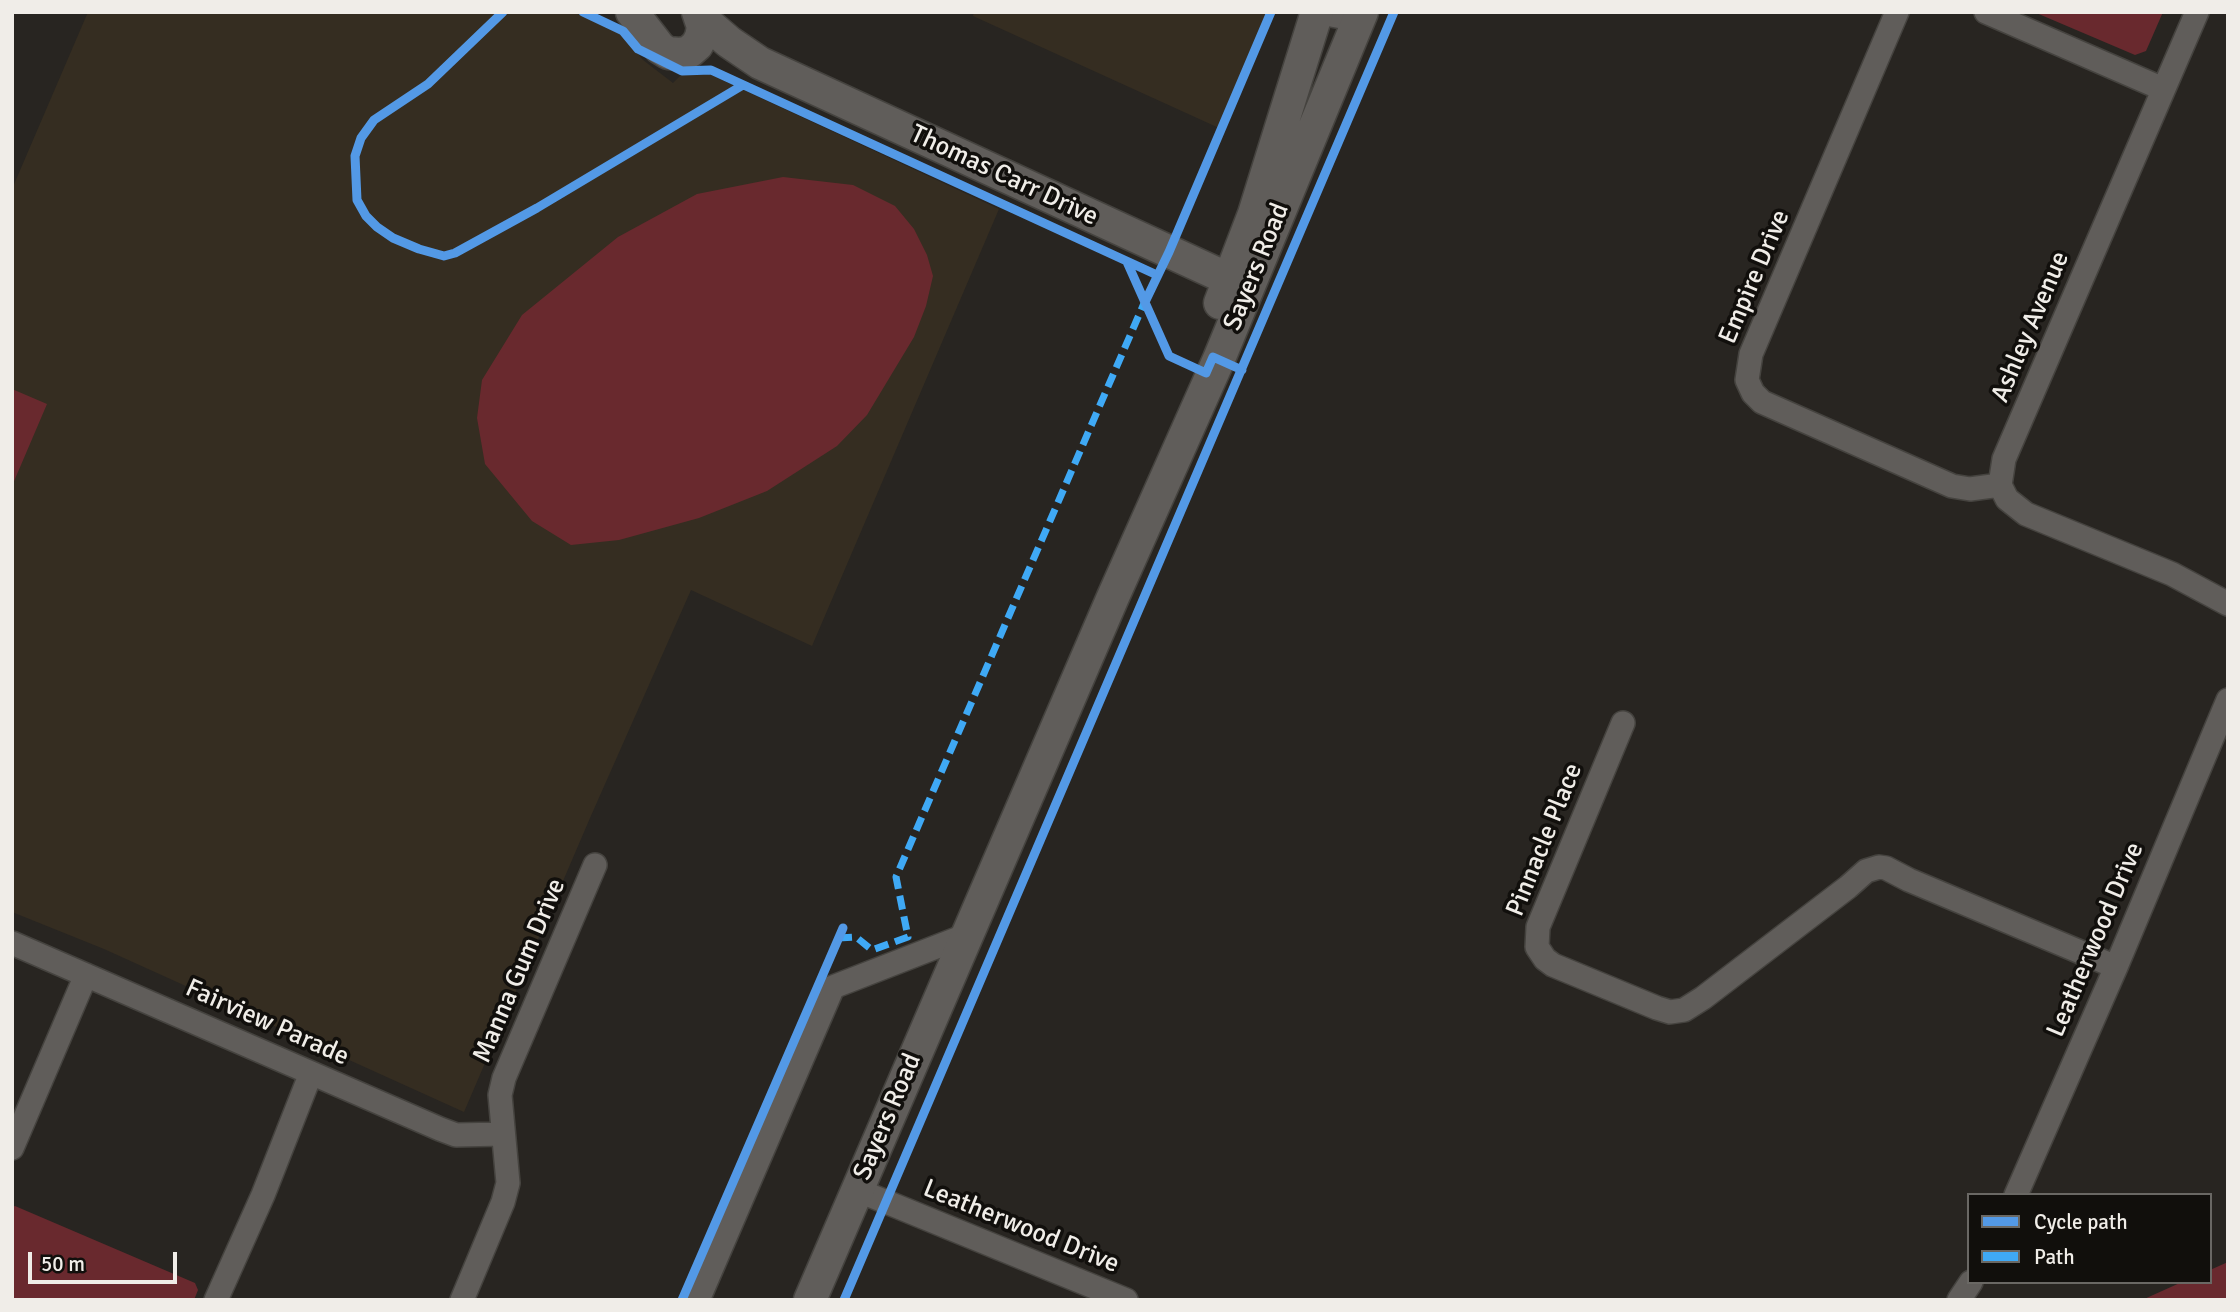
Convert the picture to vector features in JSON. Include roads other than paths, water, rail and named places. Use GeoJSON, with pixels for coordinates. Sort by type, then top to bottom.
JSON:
{"type":"FeatureCollection","features":[{"type":"Feature","properties":{"kind":"main road"},"geometry":{"type":"LineString","coordinates":[[632,12],[655,25]]}},
{"type":"Feature","properties":{"kind":"main road","name":"Sayers Road"},"geometry":{"type":"LineString","coordinates":[[1239,284],[1254,214],[1316,12]]}},
{"type":"Feature","properties":{"kind":"main road"},"geometry":{"type":"LineString","coordinates":[[689,52],[697,46],[702,37],[700,15]]}},
{"type":"Feature","properties":{"kind":"main road","name":"Thomas Carr Drive"},"geometry":{"type":"LineString","coordinates":[[700,15],[729,42],[760,63],[1239,284]]}},
{"type":"Feature","properties":{"kind":"main road","name":"Sayers Road"},"geometry":{"type":"LineString","coordinates":[[810,1300],[1113,597],[1185,388],[1239,284],[1356,15]]}},
{"type":"Feature","properties":{"kind":"main road","name":"Thomas Carr Drive"},"geometry":{"type":"LineString","coordinates":[[655,25],[660,48],[668,53],[729,56],[760,63]]}},
{"type":"Feature","properties":{"kind":"street"},"geometry":{"type":"LineString","coordinates":[[1316,12],[1356,15]]}},
{"type":"Feature","properties":{"kind":"street","name":"Empire Drive"},"geometry":{"type":"LineString","coordinates":[[1897,12],[1751,354],[1747,380],[1753,393],[1762,402],[1952,486],[1970,489],[2000,485]]}},
{"type":"Feature","properties":{"kind":"street"},"geometry":{"type":"LineString","coordinates":[[1986,12],[2163,89]]}},
{"type":"Feature","properties":{"kind":"street","name":"Ashley Avenue"},"geometry":{"type":"LineString","coordinates":[[2000,485],[2004,459],[2197,12]]}},
{"type":"Feature","properties":{"kind":"street"},"geometry":{"type":"LineString","coordinates":[[2000,485],[2007,499],[2026,514],[2172,574],[2228,591]]}},
{"type":"Feature","properties":{"kind":"street"},"geometry":{"type":"LineString","coordinates":[[2172,574],[2228,604]]}},
{"type":"Feature","properties":{"kind":"street","name":"Leatherwood Drive"},"geometry":{"type":"LineString","coordinates":[[2017,1193],[2116,967],[2227,700]]}},
{"type":"Feature","properties":{"kind":"street","name":"Pinnacle Place"},"geometry":{"type":"LineString","coordinates":[[1623,723],[1538,927],[1537,947],[1549,962],[1657,1008],[1670,1012],[1684,1010],[1848,887],[1863,879],[1876,877],[1909,880],[2116,967]]}},
{"type":"Feature","properties":{"kind":"street","name":"Manna Gum Drive"},"geometry":{"type":"LineString","coordinates":[[462,1300],[503,1202],[508,1169],[500,1095],[504,1078],[595,865]]}},
{"type":"Feature","properties":{"kind":"street"},"geometry":{"type":"LineString","coordinates":[[698,1300],[833,987],[967,935]]}},
{"type":"Feature","properties":{"kind":"street","name":"Fairview Parade"},"geometry":{"type":"LineString","coordinates":[[12,943],[456,1135],[503,1134]]}},
{"type":"Feature","properties":{"kind":"street"},"geometry":{"type":"LineString","coordinates":[[12,1148],[86,975]]}},
{"type":"Feature","properties":{"kind":"street"},"geometry":{"type":"LineString","coordinates":[[216,1300],[263,1195],[311,1073]]}},
{"type":"Feature","properties":{"kind":"street","name":"Leatherwood Drive"},"geometry":{"type":"LineString","coordinates":[[857,1190],[1126,1300]]}},
{"type":"Feature","properties":{"kind":"street"},"geometry":{"type":"LineString","coordinates":[[1959,1300],[1970,1284]]}}]}
